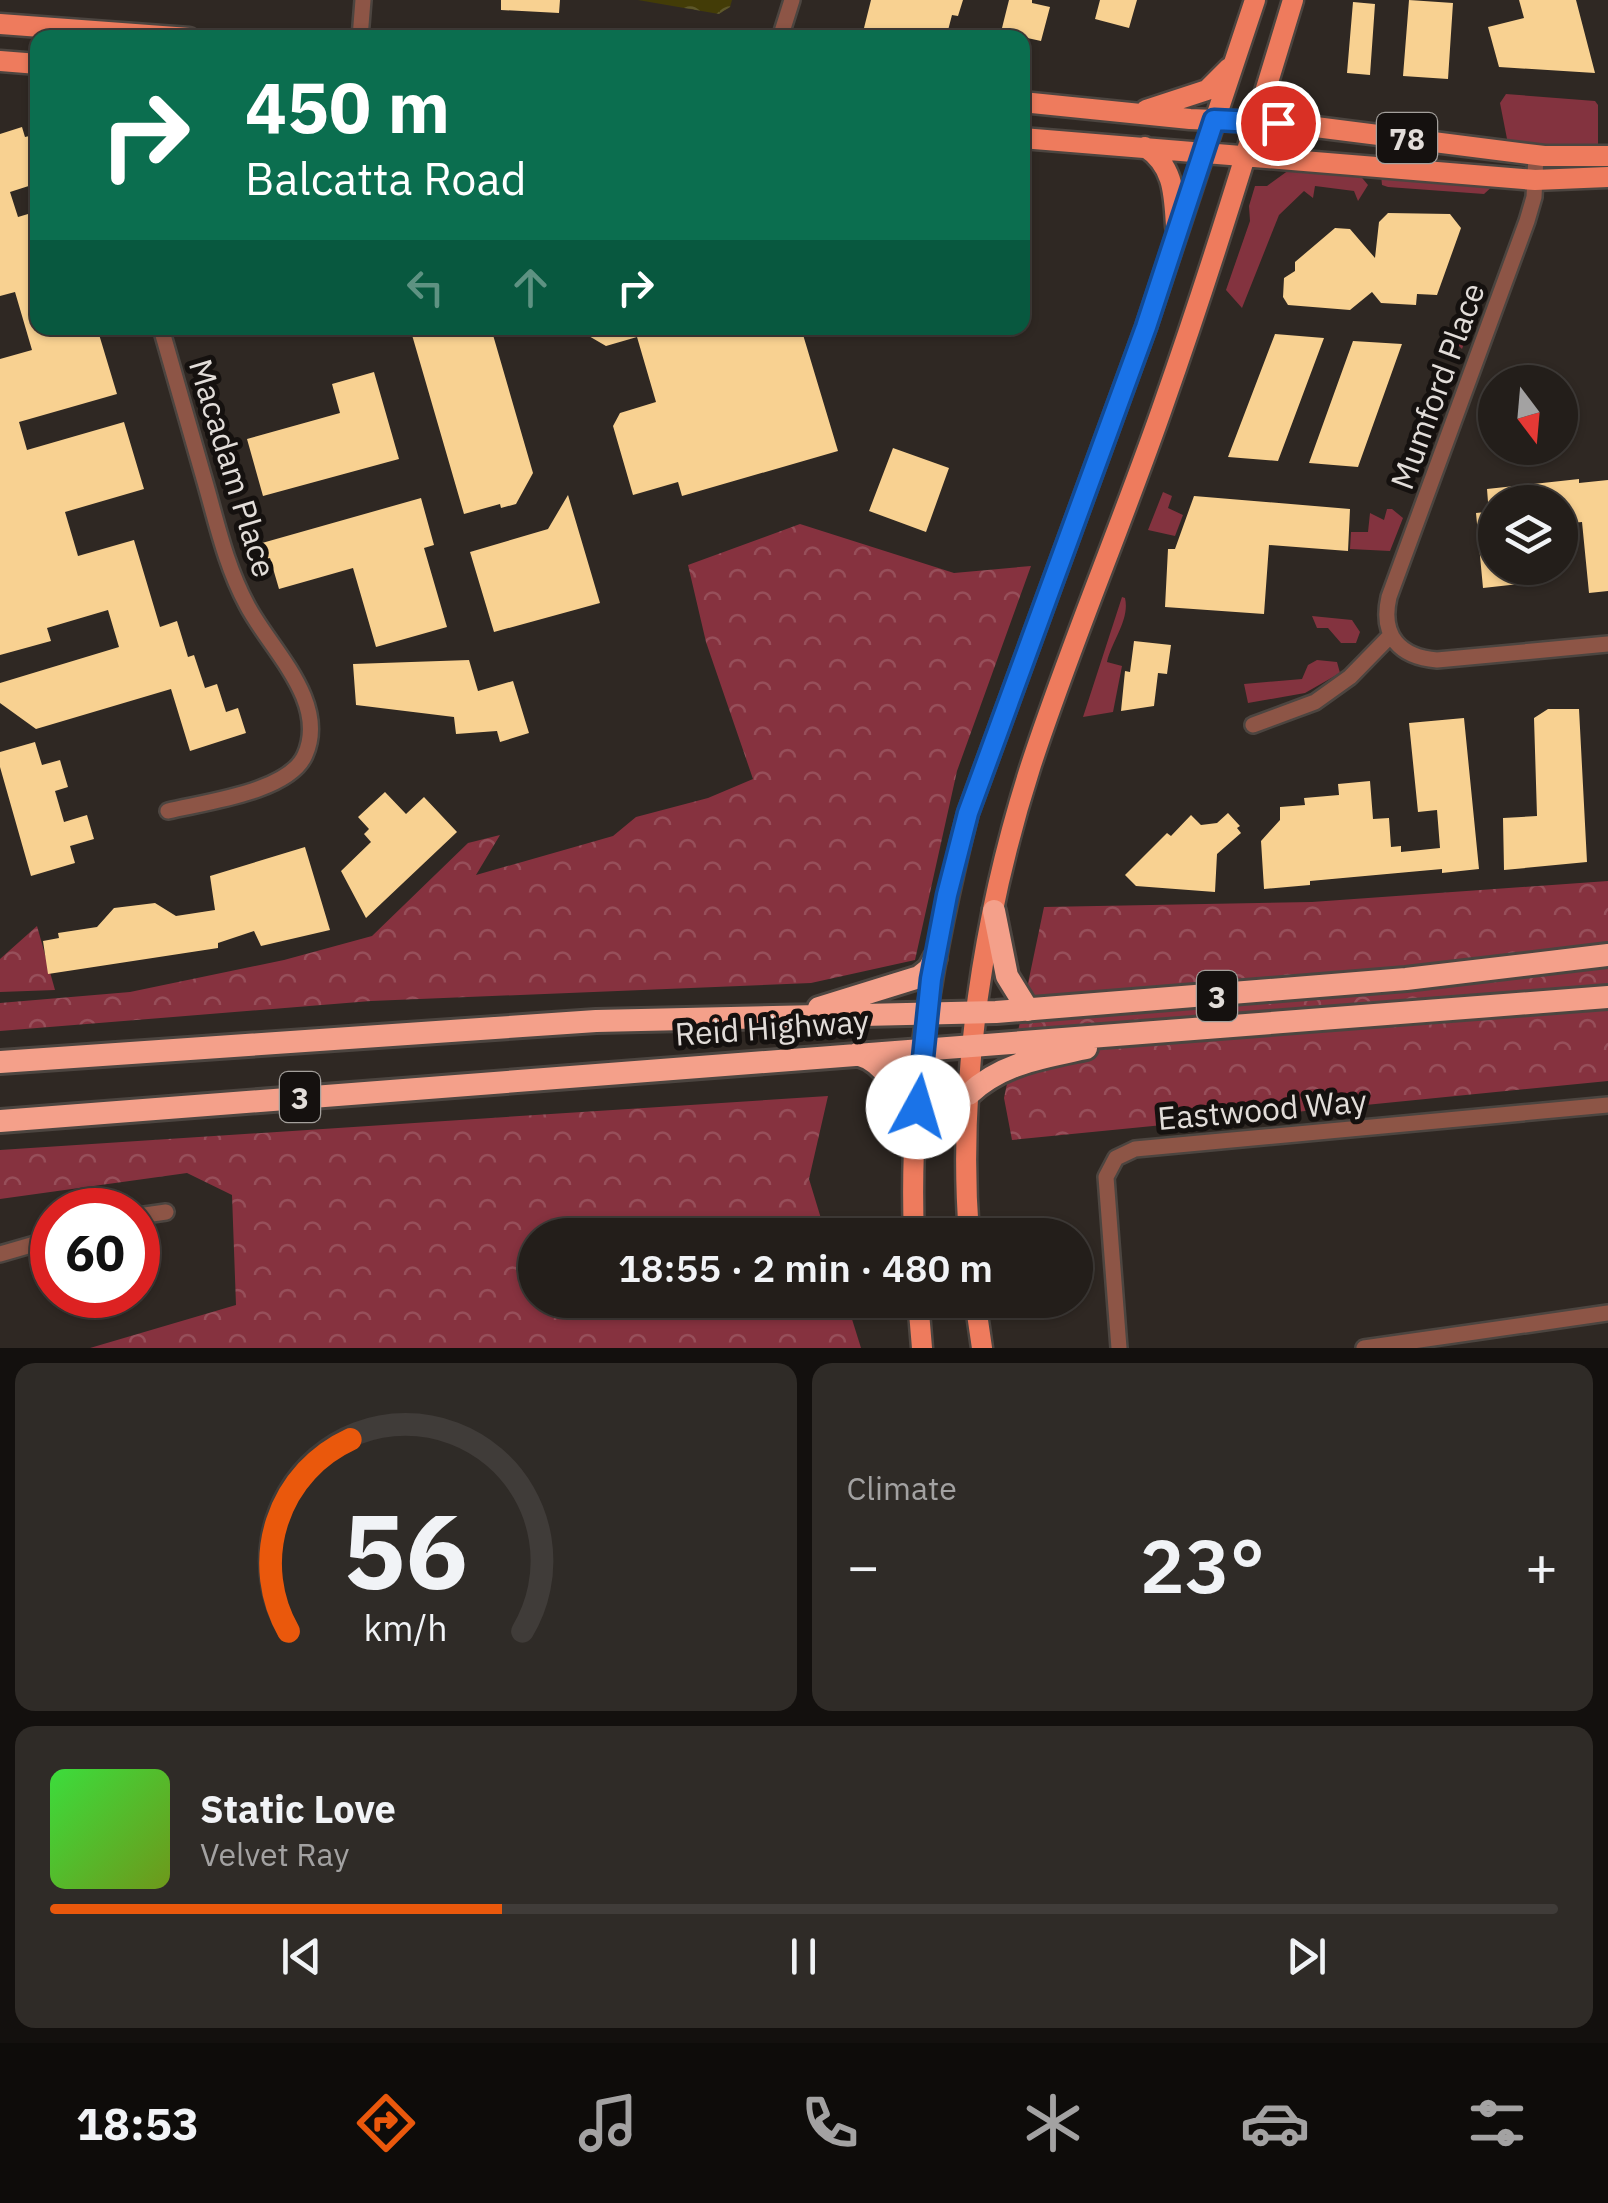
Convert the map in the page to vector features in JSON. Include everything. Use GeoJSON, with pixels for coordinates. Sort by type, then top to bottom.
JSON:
{"type":"FeatureCollection","features":[{"type":"Feature","properties":{"kind":"highway"},"geometry":{"type":"LineString","coordinates":[[994,910],[1007,976],[1028,1010]]}},
{"type":"Feature","properties":{"kind":"highway","name":"Reid Highway"},"geometry":{"type":"LineString","coordinates":[[0,1062],[596,1021],[1028,1010],[1388,981],[1608,955]]}},
{"type":"Feature","properties":{"kind":"highway"},"geometry":{"type":"LineString","coordinates":[[787,1018],[904,982],[929,969],[935,958]]}},
{"type":"Feature","properties":{"kind":"highway","name":"Reid Highway"},"geometry":{"type":"LineString","coordinates":[[0,1120],[1608,996]]}},
{"type":"Feature","properties":{"kind":"highway"},"geometry":{"type":"LineString","coordinates":[[969,1094],[982,1081],[1024,1061],[1168,1031]]}},
{"type":"Feature","properties":{"kind":"highway"},"geometry":{"type":"LineString","coordinates":[[858,1054],[879,1064],[891,1078],[914,1140]]}},
{"type":"Feature","properties":{"kind":"main road"},"geometry":{"type":"LineString","coordinates":[[914,1218],[914,1140],[935,958],[947,895],[974,797],[1177,233],[1255,0]]}},
{"type":"Feature","properties":{"kind":"main road"},"geometry":{"type":"LineString","coordinates":[[968,1218],[969,1094],[978,1012],[994,910],[1031,766],[1165,402],[1293,0]]}},
{"type":"Feature","properties":{"kind":"main road"},"geometry":{"type":"LineString","coordinates":[[0,24],[70,30]]}},
{"type":"Feature","properties":{"kind":"main road"},"geometry":{"type":"LineString","coordinates":[[0,61],[30,63]]}},
{"type":"Feature","properties":{"kind":"main road"},"geometry":{"type":"LineString","coordinates":[[1139,112],[1207,90],[1233,63]]}},
{"type":"Feature","properties":{"kind":"main road","name":"78"},"geometry":{"type":"LineString","coordinates":[[1030,103],[1256,121],[1536,155],[1608,156]]}},
{"type":"Feature","properties":{"kind":"main road"},"geometry":{"type":"LineString","coordinates":[[1030,139],[1534,180],[1608,177]]}},
{"type":"Feature","properties":{"kind":"main road"},"geometry":{"type":"LineString","coordinates":[[1145,147],[1160,157],[1170,174],[1177,233]]}},
{"type":"Feature","properties":{"kind":"main road"},"geometry":{"type":"LineString","coordinates":[[920,1318],[922,1348]]}},
{"type":"Feature","properties":{"kind":"main road"},"geometry":{"type":"LineString","coordinates":[[978,1318],[982,1348]]}},
{"type":"Feature","properties":{"kind":"street"},"geometry":{"type":"LineString","coordinates":[[361,30],[363,0]]}},
{"type":"Feature","properties":{"kind":"street"},"geometry":{"type":"LineString","coordinates":[[783,30],[792,0]]}},
{"type":"Feature","properties":{"kind":"street","name":"Mumford Place"},"geometry":{"type":"LineString","coordinates":[[1391,635],[1387,618],[1389,597],[1528,220],[1536,155]]}},
{"type":"Feature","properties":{"kind":"street","name":"Macadam Place"},"geometry":{"type":"LineString","coordinates":[[163,335],[230,569],[249,609],[297,682],[309,716],[311,737],[305,757],[293,772],[273,784],[168,811]]}},
{"type":"Feature","properties":{"kind":"street"},"geometry":{"type":"LineString","coordinates":[[1253,725],[1316,702],[1350,678],[1391,635],[1403,651],[1437,660],[1608,644]]}},
{"type":"Feature","properties":{"kind":"street","name":"Eastwood Way"},"geometry":{"type":"LineString","coordinates":[[1119,1348],[1106,1177],[1116,1158],[1136,1149],[1608,1104]]}},
{"type":"Feature","properties":{"kind":"street"},"geometry":{"type":"LineString","coordinates":[[160,1213],[166,1212]]}},
{"type":"Feature","properties":{"kind":"street"},"geometry":{"type":"LineString","coordinates":[[0,1254],[30,1245]]}},
{"type":"Feature","properties":{"kind":"street"},"geometry":{"type":"LineString","coordinates":[[1364,1348],[1608,1312]]}},
{"type":"Feature","properties":{"kind":"shaded area"},"geometry":{"type":"Polygon","coordinates":[[[1506,94],[1595,101],[1598,148],[1508,144],[1500,103],[1506,94]]]}},
{"type":"Feature","properties":{"kind":"shaded area"},"geometry":{"type":"Polygon","coordinates":[[[1289,170],[1358,173],[1368,185],[1358,201],[1354,191],[1315,186],[1313,198],[1304,191],[1279,215],[1242,308],[1226,290],[1250,221],[1249,206],[1255,186],[1267,186],[1289,170]]]}},
{"type":"Feature","properties":{"kind":"shaded area"},"geometry":{"type":"Polygon","coordinates":[[[1381,175],[1495,184],[1484,194],[1388,187],[1382,185],[1381,175]]]}},
{"type":"Feature","properties":{"kind":"shaded area"},"geometry":{"type":"Polygon","coordinates":[[[1469,283],[1484,288],[1462,349],[1453,335],[1469,283]]]}},
{"type":"Feature","properties":{"kind":"shaded area"},"geometry":{"type":"Polygon","coordinates":[[[1163,492],[1172,496],[1168,508],[1183,515],[1175,536],[1148,530],[1163,492]]]}},
{"type":"Feature","properties":{"kind":"shaded area"},"geometry":{"type":"Polygon","coordinates":[[[1387,509],[1403,518],[1390,551],[1350,549],[1351,532],[1368,532],[1370,513],[1384,520],[1387,509]]]}},
{"type":"Feature","properties":{"kind":"shaded area"},"geometry":{"type":"Polygon","coordinates":[[[1122,597],[1125,614],[1107,662],[1122,666],[1113,712],[1083,717],[1122,597]]]}},
{"type":"Feature","properties":{"kind":"shaded area"},"geometry":{"type":"Polygon","coordinates":[[[1312,616],[1352,620],[1360,632],[1356,643],[1341,643],[1328,628],[1317,628],[1312,616]]]}},
{"type":"Feature","properties":{"kind":"shaded area"},"geometry":{"type":"Polygon","coordinates":[[[1317,660],[1337,662],[1340,673],[1305,693],[1248,703],[1244,684],[1302,679],[1308,665],[1317,660]]]}},
{"type":"Feature","properties":{"kind":"green space"},"geometry":{"type":"Polygon","coordinates":[[[800,524],[954,573],[1031,566],[957,771],[915,960],[811,983],[371,1001],[0,1031],[0,1003],[130,992],[284,960],[372,936],[468,843],[500,835],[476,875],[613,836],[636,817],[708,798],[753,779],[706,642],[688,565],[800,524]]]}},
{"type":"Feature","properties":{"kind":"green space"},"geometry":{"type":"Polygon","coordinates":[[[1608,881],[1608,1081],[1012,1140],[1004,1098],[1044,907],[1312,902],[1608,881]]]}},
{"type":"Feature","properties":{"kind":"green space"},"geometry":{"type":"Polygon","coordinates":[[[37,926],[55,990],[0,992],[0,959],[37,926]]]}},
{"type":"Feature","properties":{"kind":"green space"},"geometry":{"type":"Polygon","coordinates":[[[828,1096],[809,1179],[821,1218],[518,1218],[518,1318],[852,1318],[861,1348],[90,1348],[236,1305],[232,1195],[187,1173],[79,1188],[30,1188],[30,1195],[0,1199],[0,1150],[828,1096]]]}},
{"type":"Feature","properties":{"kind":"water"},"geometry":{"type":"Polygon","coordinates":[[[638,0],[732,0],[730,7],[719,14],[638,0]]]}},
{"type":"Feature","properties":{"kind":"building"},"geometry":{"type":"Polygon","coordinates":[[[501,0],[560,0],[559,13],[501,10],[501,0]]]}},
{"type":"Feature","properties":{"kind":"building"},"geometry":{"type":"Polygon","coordinates":[[[871,0],[963,0],[958,16],[952,15],[948,30],[864,30],[871,0]]]}},
{"type":"Feature","properties":{"kind":"building"},"geometry":{"type":"Polygon","coordinates":[[[1009,0],[1032,0],[1050,7],[1041,41],[1030,39],[1030,30],[1002,30],[1009,0]]]}},
{"type":"Feature","properties":{"kind":"building"},"geometry":{"type":"Polygon","coordinates":[[[1100,0],[1137,0],[1129,28],[1095,19],[1100,0]]]}},
{"type":"Feature","properties":{"kind":"building"},"geometry":{"type":"Polygon","coordinates":[[[1409,0],[1453,3],[1448,79],[1403,76],[1409,0]]]}},
{"type":"Feature","properties":{"kind":"building"},"geometry":{"type":"Polygon","coordinates":[[[1519,0],[1576,0],[1595,73],[1499,67],[1488,27],[1524,18],[1519,0]]]}},
{"type":"Feature","properties":{"kind":"building"},"geometry":{"type":"Polygon","coordinates":[[[1353,2],[1375,4],[1370,75],[1347,73],[1353,2]]]}},
{"type":"Feature","properties":{"kind":"building"},"geometry":{"type":"Polygon","coordinates":[[[22,127],[25,137],[30,136],[30,186],[10,192],[18,217],[30,213],[30,335],[99,335],[117,394],[19,422],[27,450],[124,422],[144,489],[65,512],[78,556],[134,540],[160,627],[177,621],[188,657],[194,655],[205,688],[217,684],[226,712],[238,708],[246,733],[190,751],[171,689],[36,729],[0,703],[0,683],[119,647],[108,610],[47,628],[51,641],[0,655],[0,359],[32,350],[15,292],[0,296],[0,134],[22,127]]]}},
{"type":"Feature","properties":{"kind":"building"},"geometry":{"type":"Polygon","coordinates":[[[1388,213],[1450,214],[1461,228],[1437,295],[1417,294],[1416,305],[1381,303],[1372,292],[1350,310],[1288,305],[1283,297],[1284,278],[1295,271],[1295,262],[1335,228],[1350,229],[1375,258],[1379,222],[1388,213]]]}},
{"type":"Feature","properties":{"kind":"building"},"geometry":{"type":"Polygon","coordinates":[[[1275,334],[1324,338],[1278,461],[1228,457],[1275,334]]]}},
{"type":"Feature","properties":{"kind":"building"},"geometry":{"type":"Polygon","coordinates":[[[412,335],[493,335],[533,473],[516,504],[501,508],[500,504],[464,514],[412,335]]]}},
{"type":"Feature","properties":{"kind":"building"},"geometry":{"type":"Polygon","coordinates":[[[587,335],[803,335],[838,451],[682,496],[678,482],[633,495],[613,426],[620,413],[656,402],[637,337],[606,346],[587,335]]]}},
{"type":"Feature","properties":{"kind":"building"},"geometry":{"type":"Polygon","coordinates":[[[1353,341],[1402,344],[1358,467],[1309,463],[1353,341]]]}},
{"type":"Feature","properties":{"kind":"building"},"geometry":{"type":"Polygon","coordinates":[[[374,372],[399,459],[263,496],[247,439],[340,413],[332,384],[374,372]]]}},
{"type":"Feature","properties":{"kind":"building"},"geometry":{"type":"Polygon","coordinates":[[[893,448],[949,468],[926,532],[869,511],[893,448]]]}},
{"type":"Feature","properties":{"kind":"building"},"geometry":{"type":"Polygon","coordinates":[[[1608,480],[1608,591],[1589,593],[1582,522],[1578,522],[1578,485],[1524,485],[1608,480]]]}},
{"type":"Feature","properties":{"kind":"building"},"geometry":{"type":"Polygon","coordinates":[[[568,495],[600,603],[494,632],[470,552],[548,529],[568,495]]]}},
{"type":"Feature","properties":{"kind":"building"},"geometry":{"type":"Polygon","coordinates":[[[1194,496],[1350,509],[1348,551],[1269,545],[1264,614],[1165,607],[1168,549],[1175,549],[1194,496]]]}},
{"type":"Feature","properties":{"kind":"building"},"geometry":{"type":"Polygon","coordinates":[[[421,498],[434,545],[424,548],[447,627],[376,647],[353,568],[279,589],[270,558],[259,561],[255,545],[421,498]]]}},
{"type":"Feature","properties":{"kind":"building"},"geometry":{"type":"Polygon","coordinates":[[[1134,641],[1171,645],[1167,674],[1158,673],[1154,706],[1121,711],[1125,671],[1130,672],[1134,641]]]}},
{"type":"Feature","properties":{"kind":"building"},"geometry":{"type":"Polygon","coordinates":[[[469,660],[478,691],[513,681],[529,733],[500,742],[497,731],[456,734],[454,717],[356,705],[353,664],[469,660]]]}},
{"type":"Feature","properties":{"kind":"building"},"geometry":{"type":"Polygon","coordinates":[[[1548,709],[1579,709],[1587,862],[1504,870],[1503,818],[1537,816],[1534,718],[1548,709]]]}},
{"type":"Feature","properties":{"kind":"building"},"geometry":{"type":"Polygon","coordinates":[[[1464,718],[1479,869],[1310,881],[1310,885],[1264,889],[1261,841],[1280,820],[1280,807],[1305,805],[1304,798],[1339,795],[1338,784],[1370,781],[1373,819],[1389,818],[1391,847],[1401,846],[1401,852],[1440,848],[1437,810],[1418,812],[1409,723],[1464,718]]]}},
{"type":"Feature","properties":{"kind":"building"},"geometry":{"type":"Polygon","coordinates":[[[35,742],[42,765],[60,760],[68,787],[55,791],[64,822],[87,815],[94,839],[70,846],[75,863],[31,876],[0,767],[0,752],[35,742]]]}},
{"type":"Feature","properties":{"kind":"building"},"geometry":{"type":"Polygon","coordinates":[[[385,792],[406,814],[424,797],[457,832],[366,918],[341,871],[371,842],[364,834],[369,829],[358,817],[385,792]]]}},
{"type":"Feature","properties":{"kind":"building"},"geometry":{"type":"Polygon","coordinates":[[[1228,813],[1241,833],[1217,854],[1215,892],[1136,886],[1125,875],[1191,815],[1201,825],[1217,823],[1228,813]]]}},
{"type":"Feature","properties":{"kind":"building"},"geometry":{"type":"Polygon","coordinates":[[[305,847],[330,930],[261,946],[254,931],[218,943],[218,948],[48,974],[43,941],[59,938],[58,933],[97,927],[114,908],[155,903],[176,916],[215,910],[210,876],[305,847]]]}},
{"type":"Feature","properties":{"kind":"route"},"geometry":{"type":"LineString","coordinates":[[918,1107],[931,979],[968,813],[1146,327],[1214,120],[1278,123]]}}]}
